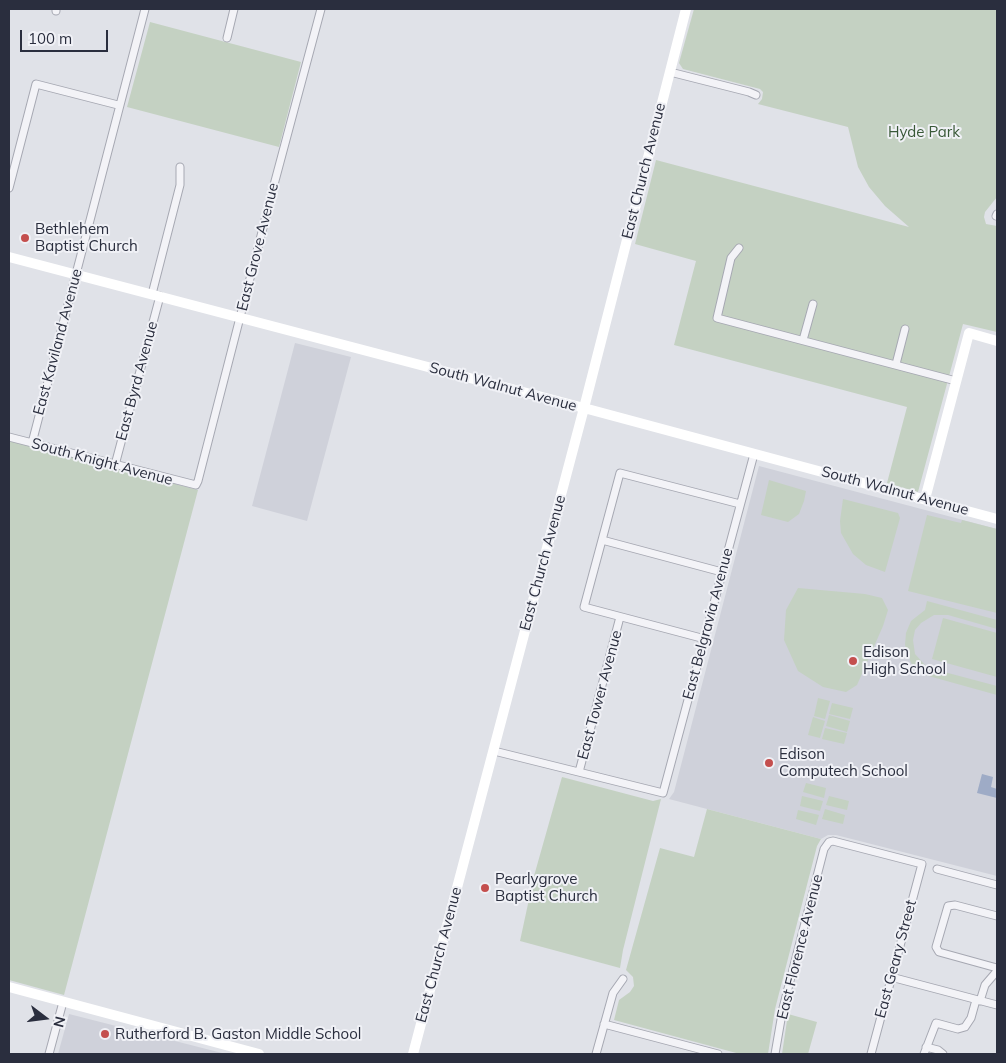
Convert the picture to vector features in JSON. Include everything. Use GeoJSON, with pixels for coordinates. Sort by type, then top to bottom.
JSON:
{"type":"FeatureCollection","features":[{"type":"Feature","properties":{"kind":"street","name":"East Kaviland Avenue"},"geometry":{"type":"LineString","coordinates":[[32,443],[144,9]]}},
{"type":"Feature","properties":{"kind":"street"},"geometry":{"type":"LineString","coordinates":[[227,38],[234,9]]}},
{"type":"Feature","properties":{"kind":"street","name":"East Grove Avenue"},"geometry":{"type":"LineString","coordinates":[[196,485],[321,9]]}},
{"type":"Feature","properties":{"kind":"street","name":"East Church Avenue"},"geometry":{"type":"LineString","coordinates":[[412,1054],[584,408],[686,9]]}},
{"type":"Feature","properties":{"kind":"street"},"geometry":{"type":"LineString","coordinates":[[670,72],[749,92],[756,96]]}},
{"type":"Feature","properties":{"kind":"street"},"geometry":{"type":"LineString","coordinates":[[9,188],[36,84],[118,105]]}},
{"type":"Feature","properties":{"kind":"street","name":"East Byrd Avenue"},"geometry":{"type":"LineString","coordinates":[[115,465],[180,185],[180,167]]}},
{"type":"Feature","properties":{"kind":"street"},"geometry":{"type":"LineString","coordinates":[[739,248],[731,258],[717,318],[956,381]]}},
{"type":"Feature","properties":{"kind":"street","name":"South Walnut Avenue"},"geometry":{"type":"LineString","coordinates":[[9,257],[997,519]]}},
{"type":"Feature","properties":{"kind":"street"},"geometry":{"type":"LineString","coordinates":[[803,340],[813,304]]}},
{"type":"Feature","properties":{"kind":"street"},"geometry":{"type":"LineString","coordinates":[[896,364],[905,329]]}},
{"type":"Feature","properties":{"kind":"street"},"geometry":{"type":"LineString","coordinates":[[925,499],[969,333],[997,341]]}},
{"type":"Feature","properties":{"kind":"street","name":"South Knight Avenue"},"geometry":{"type":"LineString","coordinates":[[9,437],[196,485]]}},
{"type":"Feature","properties":{"kind":"street","name":"East Belgravia Avenue"},"geometry":{"type":"LineString","coordinates":[[579,772],[663,794],[754,454]]}},
{"type":"Feature","properties":{"kind":"street"},"geometry":{"type":"LineString","coordinates":[[704,639],[584,608],[602,540],[620,473],[740,504]]}},
{"type":"Feature","properties":{"kind":"street"},"geometry":{"type":"LineString","coordinates":[[602,540],[722,572]]}},
{"type":"Feature","properties":{"kind":"street","name":"East Tower Avenue"},"geometry":{"type":"LineString","coordinates":[[579,772],[620,617]]}},
{"type":"Feature","properties":{"kind":"street"},"geometry":{"type":"LineString","coordinates":[[494,751],[579,772]]}},
{"type":"Feature","properties":{"kind":"street","name":"East Geary Street"},"geometry":{"type":"LineString","coordinates":[[829,842],[838,841],[922,864],[871,1054]]}},
{"type":"Feature","properties":{"kind":"street","name":"East Florence Avenue"},"geometry":{"type":"LineString","coordinates":[[775,1054],[783,1008],[824,849],[829,842]]}},
{"type":"Feature","properties":{"kind":"street"},"geometry":{"type":"LineString","coordinates":[[937,870],[997,885]]}},
{"type":"Feature","properties":{"kind":"street"},"geometry":{"type":"LineString","coordinates":[[943,1054],[938,1050],[925,1050],[936,1023],[958,1029],[965,1026],[971,1018],[985,985],[997,970],[939,952],[936,947],[948,906],[955,904],[997,916]]}},
{"type":"Feature","properties":{"kind":"street"},"geometry":{"type":"LineString","coordinates":[[892,977],[997,1005]]}},
{"type":"Feature","properties":{"kind":"street"},"geometry":{"type":"LineString","coordinates":[[596,1054],[613,993],[623,979]]}},
{"type":"Feature","properties":{"kind":"street"},"geometry":{"type":"LineString","coordinates":[[9,987],[259,1054]]}},
{"type":"Feature","properties":{"kind":"street"},"geometry":{"type":"LineString","coordinates":[[49,1054],[63,1002]]}},
{"type":"Feature","properties":{"kind":"street"},"geometry":{"type":"LineString","coordinates":[[604,1024],[718,1054]]}},
{"type":"Feature","properties":{"kind":"shaded area"},"geometry":{"type":"Polygon","coordinates":[[[295,343],[351,357],[307,521],[252,506],[295,343]]]}},
{"type":"Feature","properties":{"kind":"shaded area","name":"Edison High School"},"geometry":{"type":"Polygon","coordinates":[[[759,466],[997,529],[997,876],[836,835],[828,835],[821,839],[669,799],[674,792],[759,466]]]}},
{"type":"Feature","properties":{"kind":"shaded area","name":"Rutherford B. Gaston Middle School"},"geometry":{"type":"Polygon","coordinates":[[[69,1014],[226,1054],[58,1054],[69,1014]]]}},
{"type":"Feature","properties":{"kind":"green space","name":"Hyde Park"},"geometry":{"type":"Polygon","coordinates":[[[694,9],[997,9],[997,197],[985,212],[984,217],[986,224],[997,226],[997,332],[963,324],[918,492],[887,483],[907,407],[674,345],[696,261],[635,244],[656,160],[909,227],[885,206],[869,187],[858,167],[848,127],[754,103],[758,104],[762,99],[763,92],[760,89],[683,69],[679,63],[694,9]]]}},
{"type":"Feature","properties":{"kind":"green space"},"geometry":{"type":"Polygon","coordinates":[[[150,22],[301,62],[279,147],[127,107],[150,22]]]}},
{"type":"Feature","properties":{"kind":"green space"},"geometry":{"type":"Polygon","coordinates":[[[9,440],[198,490],[64,995],[9,980],[9,440]]]}},
{"type":"Feature","properties":{"kind":"green space"},"geometry":{"type":"Polygon","coordinates":[[[769,480],[806,491],[799,514],[788,522],[761,515],[769,480]]]}},
{"type":"Feature","properties":{"kind":"green space"},"geometry":{"type":"Polygon","coordinates":[[[843,499],[898,513],[900,518],[885,572],[866,565],[853,554],[841,533],[840,521],[843,499]]]}},
{"type":"Feature","properties":{"kind":"green space"},"geometry":{"type":"Polygon","coordinates":[[[927,515],[961,523],[962,520],[997,529],[997,613],[908,591],[927,515]]]}},
{"type":"Feature","properties":{"kind":"green space"},"geometry":{"type":"Polygon","coordinates":[[[798,588],[865,594],[882,598],[888,610],[857,685],[846,692],[823,687],[798,671],[784,640],[786,610],[798,588]]]}},
{"type":"Feature","properties":{"kind":"green space"},"geometry":{"type":"Polygon","coordinates":[[[927,601],[997,620],[997,629],[948,615],[934,615],[921,623],[915,630],[913,640],[915,654],[925,665],[933,669],[997,686],[997,695],[925,675],[911,663],[905,645],[906,633],[911,621],[925,610],[927,601]]]}},
{"type":"Feature","properties":{"kind":"green space"},"geometry":{"type":"Polygon","coordinates":[[[943,618],[997,633],[997,677],[932,659],[943,618]]]}},
{"type":"Feature","properties":{"kind":"green space"},"geometry":{"type":"Polygon","coordinates":[[[818,698],[830,701],[825,719],[814,716],[818,698]]]}},
{"type":"Feature","properties":{"kind":"green space"},"geometry":{"type":"Polygon","coordinates":[[[832,703],[853,708],[850,719],[829,714],[832,703]]]}},
{"type":"Feature","properties":{"kind":"green space"},"geometry":{"type":"Polygon","coordinates":[[[829,715],[850,721],[847,732],[826,726],[829,715]]]}},
{"type":"Feature","properties":{"kind":"green space"},"geometry":{"type":"Polygon","coordinates":[[[813,717],[825,721],[820,738],[808,735],[813,717]]]}},
{"type":"Feature","properties":{"kind":"green space"},"geometry":{"type":"Polygon","coordinates":[[[825,728],[847,733],[844,744],[822,739],[825,728]]]}},
{"type":"Feature","properties":{"kind":"green space"},"geometry":{"type":"Polygon","coordinates":[[[562,777],[653,801],[661,799],[620,968],[520,941],[534,876],[562,777]]]}},
{"type":"Feature","properties":{"kind":"green space"},"geometry":{"type":"Polygon","coordinates":[[[806,783],[826,788],[824,798],[803,792],[806,783]]]}},
{"type":"Feature","properties":{"kind":"green space"},"geometry":{"type":"Polygon","coordinates":[[[802,796],[823,801],[820,811],[800,806],[802,796]]]}},
{"type":"Feature","properties":{"kind":"green space"},"geometry":{"type":"Polygon","coordinates":[[[829,796],[849,801],[847,810],[826,805],[829,796]]]}},
{"type":"Feature","properties":{"kind":"green space"},"geometry":{"type":"Polygon","coordinates":[[[707,809],[821,839],[817,846],[775,1009],[768,1054],[740,1054],[614,1020],[619,1000],[630,992],[634,986],[633,977],[626,970],[660,848],[694,857],[707,809]]]}},
{"type":"Feature","properties":{"kind":"green space"},"geometry":{"type":"Polygon","coordinates":[[[825,809],[845,815],[843,824],[822,819],[825,809]]]}},
{"type":"Feature","properties":{"kind":"green space"},"geometry":{"type":"Polygon","coordinates":[[[798,810],[819,815],[816,825],[796,819],[798,810]]]}},
{"type":"Feature","properties":{"kind":"green space"},"geometry":{"type":"Polygon","coordinates":[[[788,1014],[817,1022],[808,1054],[782,1054],[788,1014]]]}},
{"type":"Feature","properties":{"kind":"water"},"geometry":{"type":"Polygon","coordinates":[[[982,774],[993,777],[991,787],[997,789],[997,798],[977,793],[982,774]]]}},
{"type":"Feature","properties":{"kind":"place","name":"Bethlehem Baptist Church"},"geometry":{"type":"Point","coordinates":[25,238]}},
{"type":"Feature","properties":{"kind":"place","name":"Edison High School"},"geometry":{"type":"Point","coordinates":[853,661]}},
{"type":"Feature","properties":{"kind":"place","name":"Edison Computech School"},"geometry":{"type":"Point","coordinates":[769,763]}},
{"type":"Feature","properties":{"kind":"place","name":"Pearlygrove Baptist Church"},"geometry":{"type":"Point","coordinates":[485,888]}},
{"type":"Feature","properties":{"kind":"place","name":"Rutherford B. Gaston Middle School"},"geometry":{"type":"Point","coordinates":[105,1034]}}]}
